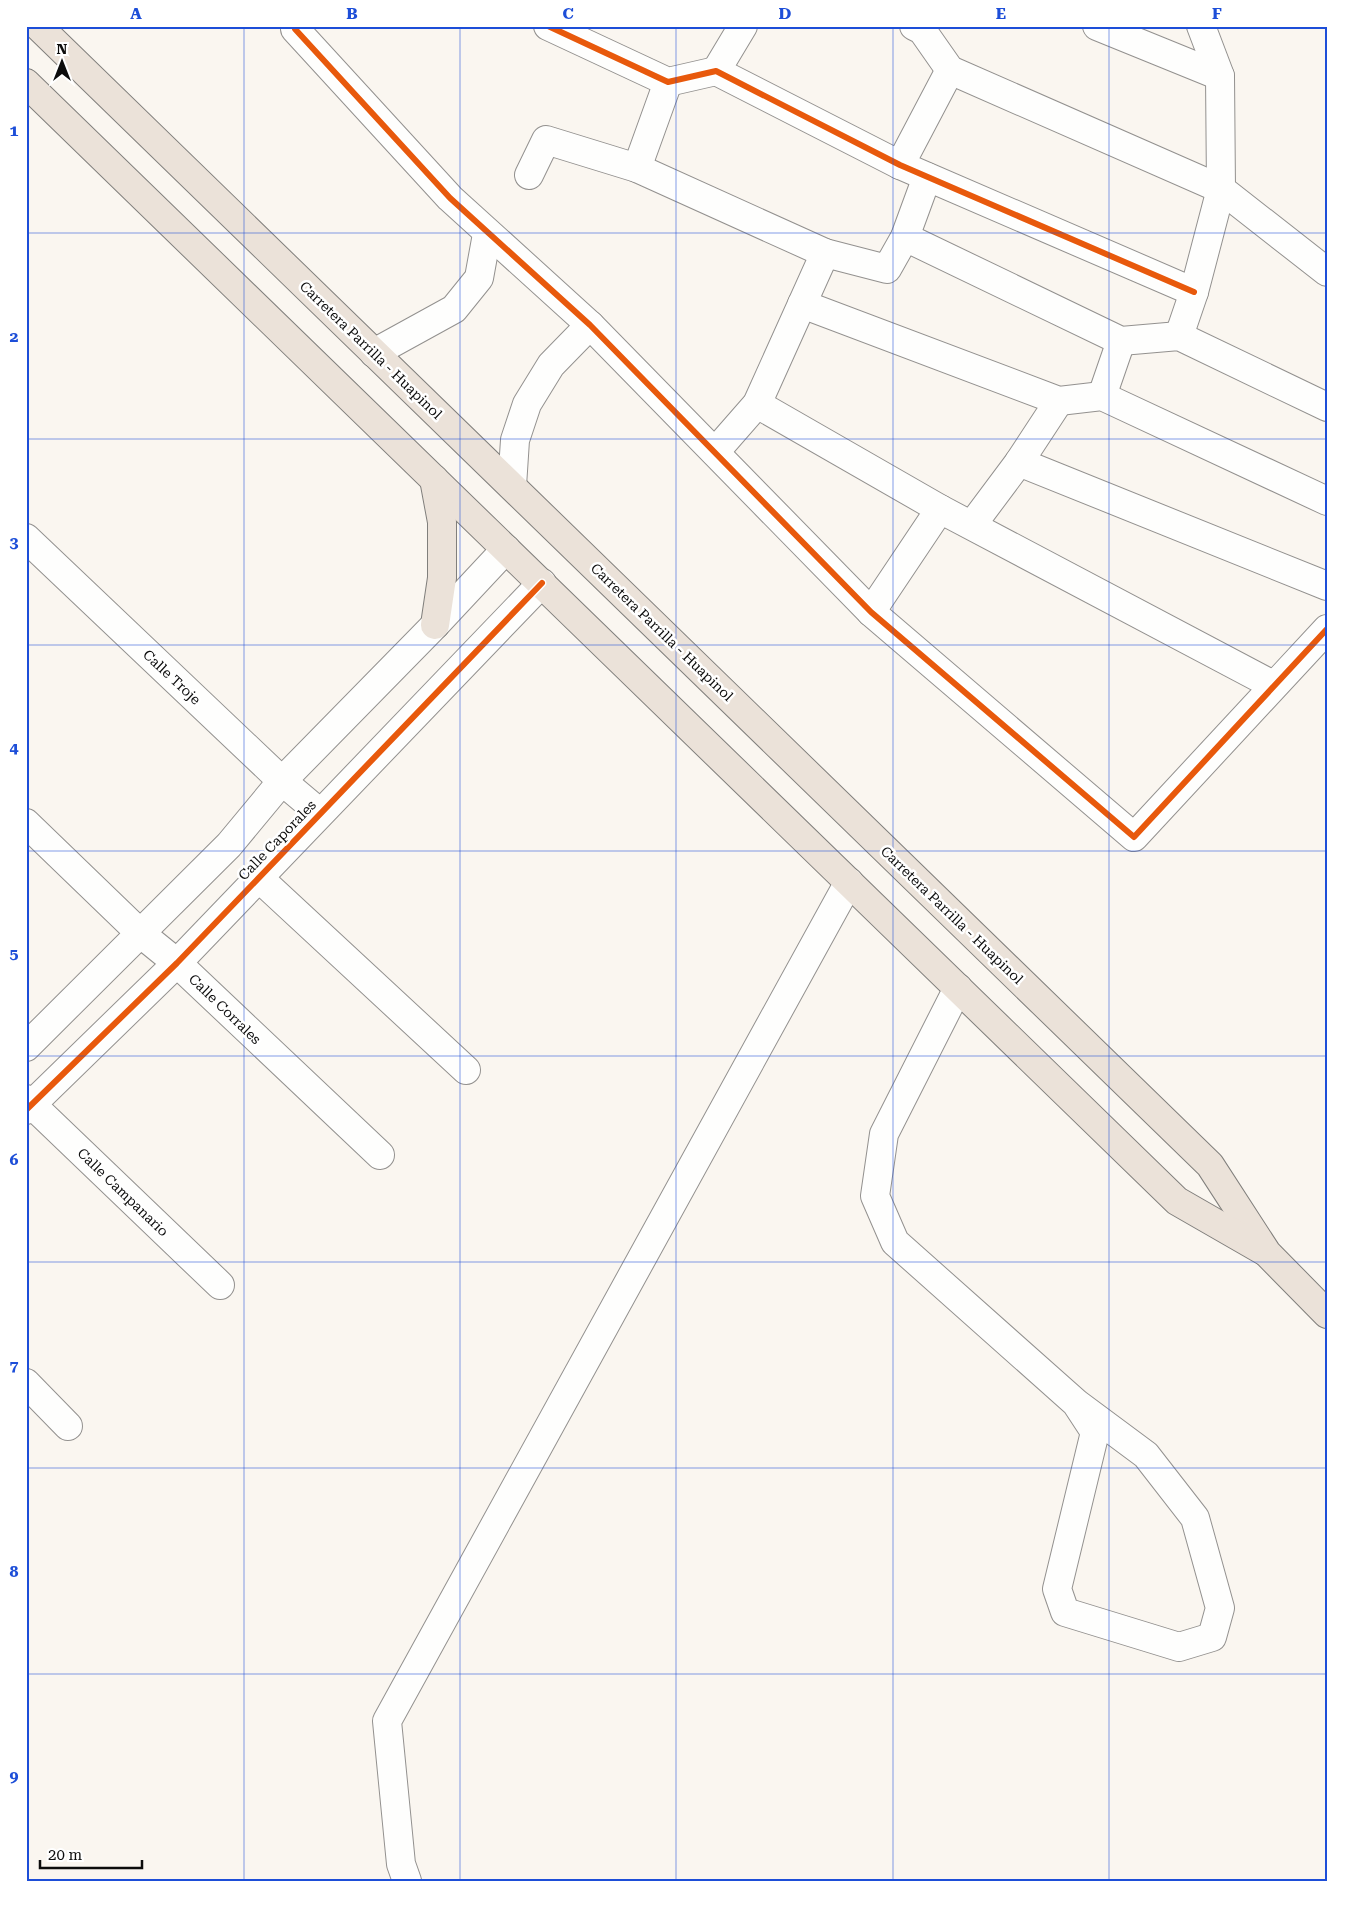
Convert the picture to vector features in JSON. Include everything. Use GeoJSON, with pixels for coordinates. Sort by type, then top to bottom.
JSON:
{"type":"FeatureCollection","features":[{"type":"Feature","properties":{"kind":"main road","name":"Carretera Parrilla - Huapinol"},"geometry":{"type":"LineString","coordinates":[[38,26],[1210,1165],[1267,1254],[1327,1314]]}},
{"type":"Feature","properties":{"kind":"main road","name":"Carretera Parrilla - Huapinol"},"geometry":{"type":"LineString","coordinates":[[26,83],[1177,1201],[1267,1254]]}},
{"type":"Feature","properties":{"kind":"main road"},"geometry":{"type":"LineString","coordinates":[[434,479],[442,522],[442,578],[434,625]]}},
{"type":"Feature","properties":{"kind":"street"},"geometry":{"type":"LineString","coordinates":[[297,26],[296,29],[443,191],[487,234],[590,325],[871,612],[1134,837],[1327,629]]}},
{"type":"Feature","properties":{"kind":"street"},"geometry":{"type":"LineString","coordinates":[[548,26],[668,82],[716,71],[900,165],[1194,292]]}},
{"type":"Feature","properties":{"kind":"street"},"geometry":{"type":"LineString","coordinates":[[1097,26],[1220,76]]}},
{"type":"Feature","properties":{"kind":"street"},"geometry":{"type":"LineString","coordinates":[[1179,336],[1194,292],[1221,189],[1220,76],[1201,26]]}},
{"type":"Feature","properties":{"kind":"street"},"geometry":{"type":"LineString","coordinates":[[716,71],[740,27]]}},
{"type":"Feature","properties":{"kind":"street"},"geometry":{"type":"LineString","coordinates":[[920,28],[950,70],[1221,189],[1327,272]]}},
{"type":"Feature","properties":{"kind":"street"},"geometry":{"type":"LineString","coordinates":[[900,165],[950,70]]}},
{"type":"Feature","properties":{"kind":"street"},"geometry":{"type":"LineString","coordinates":[[637,168],[668,82]]}},
{"type":"Feature","properties":{"kind":"street"},"geometry":{"type":"LineString","coordinates":[[528,175],[546,140],[637,168],[825,253],[887,269],[905,236],[927,177]]}},
{"type":"Feature","properties":{"kind":"street"},"geometry":{"type":"LineString","coordinates":[[374,353],[454,309],[478,278],[487,234]]}},
{"type":"Feature","properties":{"kind":"street"},"geometry":{"type":"LineString","coordinates":[[905,236],[1121,341],[1179,336],[1327,407]]}},
{"type":"Feature","properties":{"kind":"street"},"geometry":{"type":"LineString","coordinates":[[715,452],[757,404],[825,253]]}},
{"type":"Feature","properties":{"kind":"street"},"geometry":{"type":"LineString","coordinates":[[802,304],[1059,401],[1102,396],[1327,501]]}},
{"type":"Feature","properties":{"kind":"street"},"geometry":{"type":"LineString","coordinates":[[512,486],[515,440],[527,404],[551,365],[590,325]]}},
{"type":"Feature","properties":{"kind":"street"},"geometry":{"type":"LineString","coordinates":[[1102,396],[1121,341]]}},
{"type":"Feature","properties":{"kind":"street"},"geometry":{"type":"LineString","coordinates":[[972,525],[1019,462],[1059,401]]}},
{"type":"Feature","properties":{"kind":"street"},"geometry":{"type":"LineString","coordinates":[[757,404],[940,509],[1273,685]]}},
{"type":"Feature","properties":{"kind":"street"},"geometry":{"type":"LineString","coordinates":[[1019,462],[1327,586]]}},
{"type":"Feature","properties":{"kind":"street"},"geometry":{"type":"LineString","coordinates":[[871,612],[940,509]]}},
{"type":"Feature","properties":{"kind":"street","name":"Calle Troje"},"geometry":{"type":"LineString","coordinates":[[26,538],[282,781],[320,813]]}},
{"type":"Feature","properties":{"kind":"street"},"geometry":{"type":"LineString","coordinates":[[26,1047],[229,846],[282,781],[506,549]]}},
{"type":"Feature","properties":{"kind":"street","name":"Calle Caporales"},"geometry":{"type":"LineString","coordinates":[[28,1105],[177,963],[542,583]]}},
{"type":"Feature","properties":{"kind":"street","name":"Calle Corrales"},"geometry":{"type":"LineString","coordinates":[[26,823],[140,933],[177,963],[380,1155]]}},
{"type":"Feature","properties":{"kind":"street"},"geometry":{"type":"LineString","coordinates":[[258,878],[466,1070]]}},
{"type":"Feature","properties":{"kind":"street"},"geometry":{"type":"LineString","coordinates":[[407,1881],[401,1864],[387,1720],[849,882]]}},
{"type":"Feature","properties":{"kind":"street"},"geometry":{"type":"LineString","coordinates":[[958,988],[884,1134],[875,1196],[895,1242],[1076,1403],[1146,1455],[1195,1518],[1220,1608],[1212,1637],[1179,1647],[1065,1612],[1057,1589],[1095,1432],[1076,1403]]}},
{"type":"Feature","properties":{"kind":"street","name":"Calle Campanario"},"geometry":{"type":"LineString","coordinates":[[28,1105],[220,1285]]}},
{"type":"Feature","properties":{"kind":"street"},"geometry":{"type":"LineString","coordinates":[[26,1383],[68,1426]]}},
{"type":"Feature","properties":{"kind":"cycle path"},"geometry":{"type":"LineString","coordinates":[[297,26],[295,29],[450,198],[590,325],[871,612],[1134,837],[1327,629]]}},
{"type":"Feature","properties":{"kind":"cycle path"},"geometry":{"type":"LineString","coordinates":[[548,26],[668,82],[716,71],[900,165],[1194,292]]}},
{"type":"Feature","properties":{"kind":"cycle path"},"geometry":{"type":"LineString","coordinates":[[26,1110],[177,963],[542,583]]}}]}
